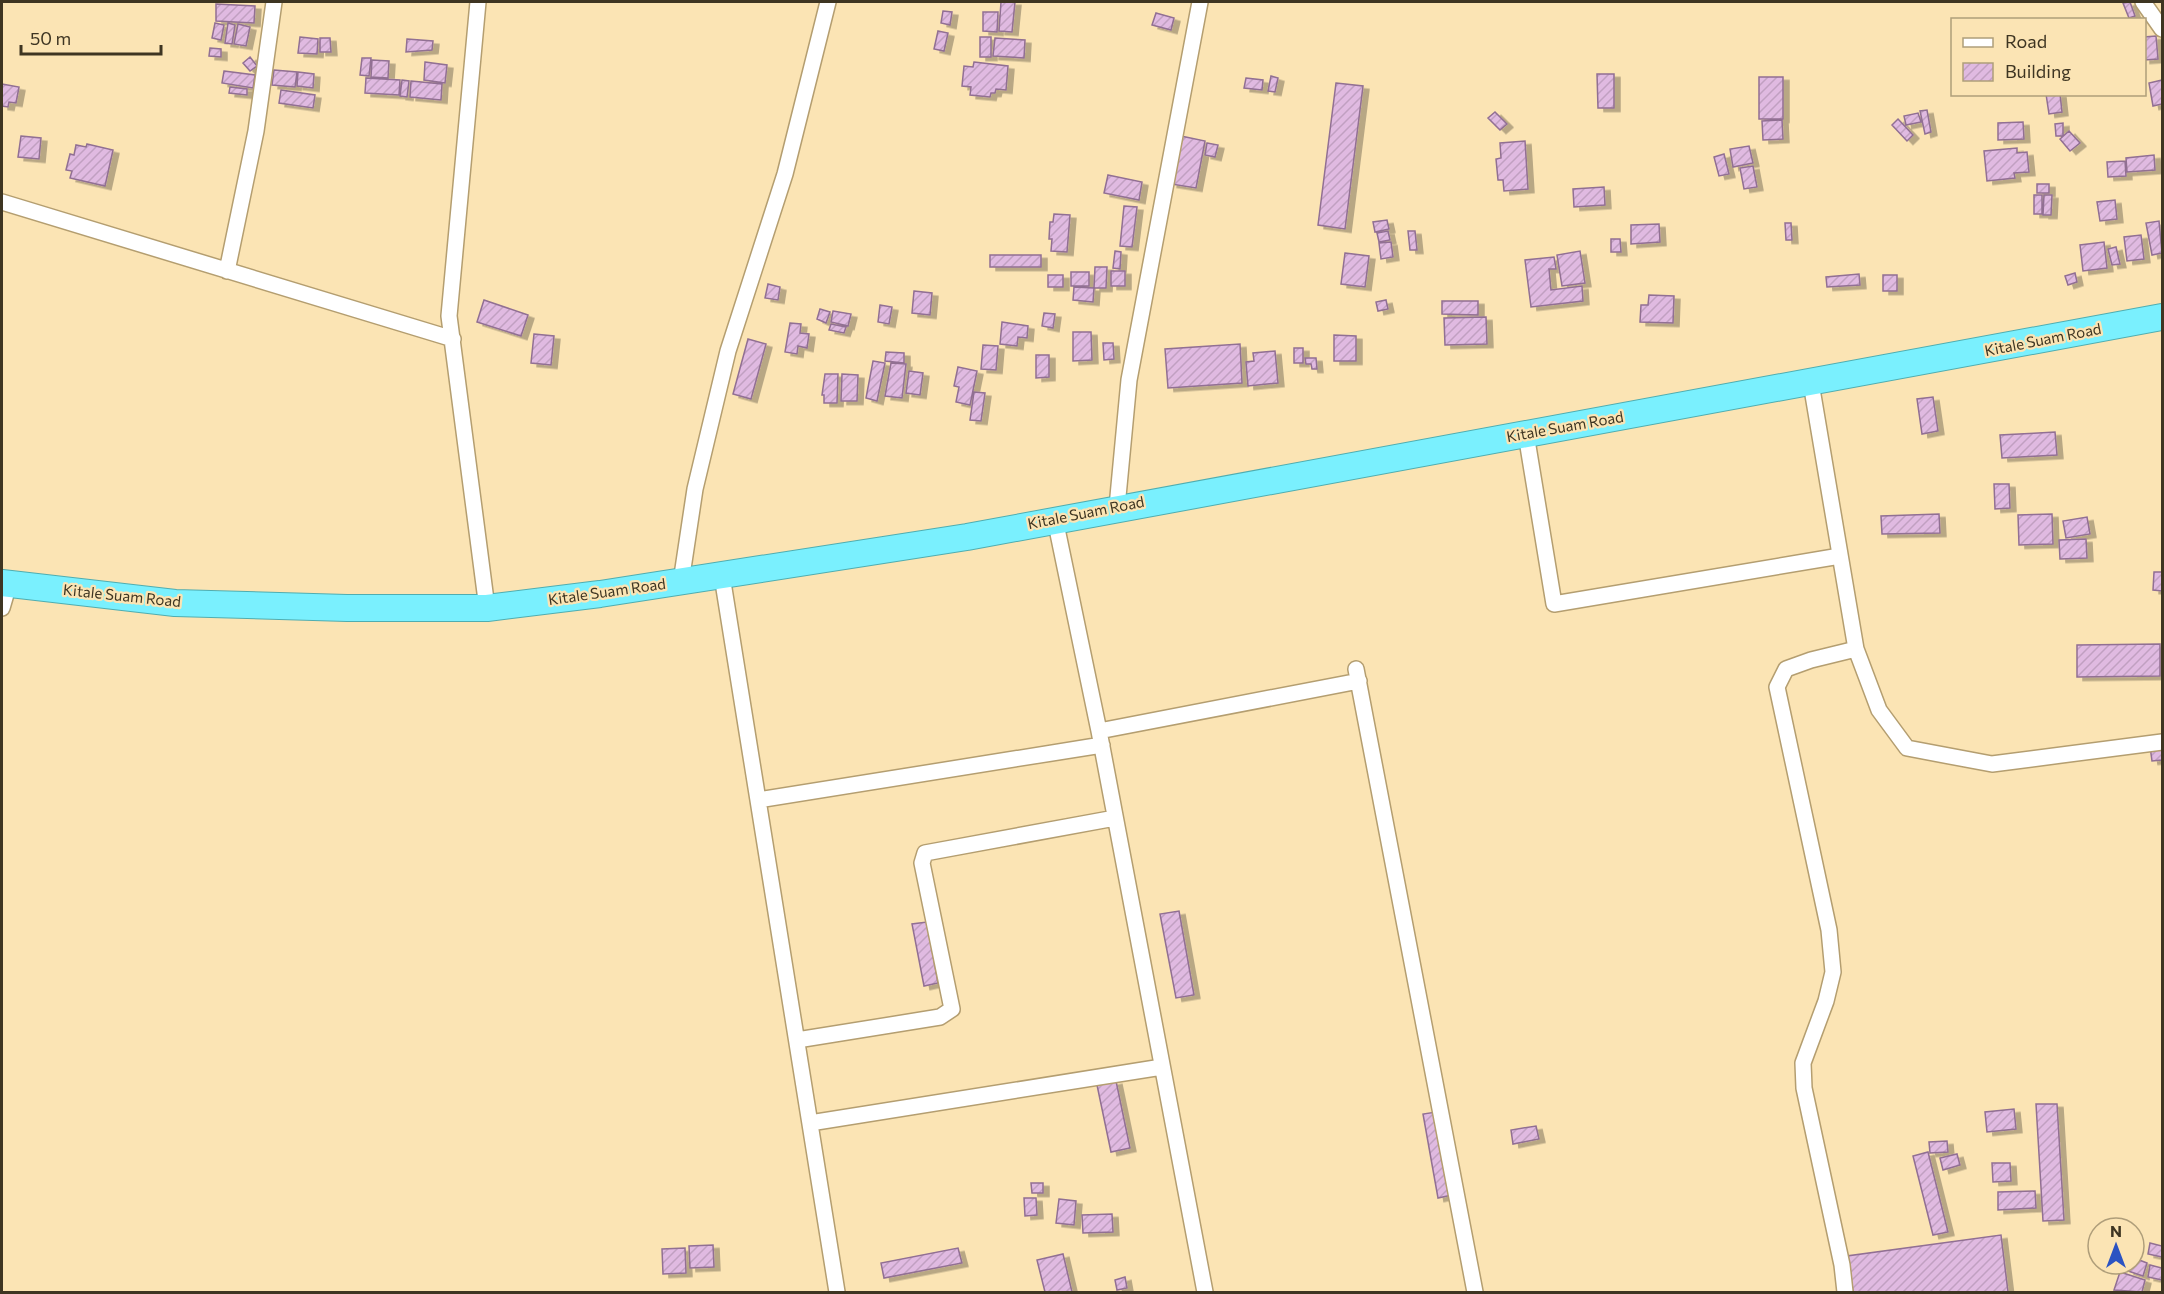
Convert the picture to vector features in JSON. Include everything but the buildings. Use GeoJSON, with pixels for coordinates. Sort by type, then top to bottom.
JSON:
{"type":"FeatureCollection","features":[{"type":"Feature","properties":{"kind":"highway","name":"Kitale Suam Road"},"geometry":{"type":"LineString","coordinates":[[5,583],[175,603],[347,608],[487,608],[722,576],[967,537],[1117,507],[1810,383],[2163,317]]}},
{"type":"Feature","properties":{"kind":"street"},"geometry":{"type":"LineString","coordinates":[[227,271],[256,131],[274,2]]}},
{"type":"Feature","properties":{"kind":"street"},"geometry":{"type":"LineString","coordinates":[[478,2],[449,316],[487,608]]}},
{"type":"Feature","properties":{"kind":"street"},"geometry":{"type":"LineString","coordinates":[[681,582],[695,489],[728,351],[785,174],[828,2]]}},
{"type":"Feature","properties":{"kind":"street"},"geometry":{"type":"LineString","coordinates":[[1117,507],[1129,380],[1200,2]]}},
{"type":"Feature","properties":{"kind":"street"},"geometry":{"type":"LineString","coordinates":[[2143,2],[2163,29]]}},
{"type":"Feature","properties":{"kind":"street"},"geometry":{"type":"LineString","coordinates":[[2,202],[453,339]]}},
{"type":"Feature","properties":{"kind":"street"},"geometry":{"type":"LineString","coordinates":[[1810,383],[1856,649],[1879,710],[1907,748],[1992,764],[2163,742]]}},
{"type":"Feature","properties":{"kind":"street"},"geometry":{"type":"LineString","coordinates":[[1526,434],[1554,604],[1840,556]]}},
{"type":"Feature","properties":{"kind":"street"},"geometry":{"type":"LineString","coordinates":[[1055,519],[1100,738],[1205,1293]]}},
{"type":"Feature","properties":{"kind":"street"},"geometry":{"type":"LineString","coordinates":[[722,576],[837,1293]]}},
{"type":"Feature","properties":{"kind":"street"},"geometry":{"type":"LineString","coordinates":[[2,608],[5,583]]}},
{"type":"Feature","properties":{"kind":"street"},"geometry":{"type":"LineString","coordinates":[[1845,1293],[1842,1265],[1804,1088],[1803,1063],[1826,1001],[1833,972],[1829,930],[1778,687],[1786,669],[1810,660],[1856,649]]}},
{"type":"Feature","properties":{"kind":"street"},"geometry":{"type":"LineString","coordinates":[[758,800],[1100,738],[1358,675],[1475,1293]]}},
{"type":"Feature","properties":{"kind":"street"},"geometry":{"type":"LineString","coordinates":[[797,1040],[940,1017],[952,1009],[922,863],[925,853],[1115,818]]}},
{"type":"Feature","properties":{"kind":"street"},"geometry":{"type":"LineString","coordinates":[[810,1123],[1162,1067]]}}]}
